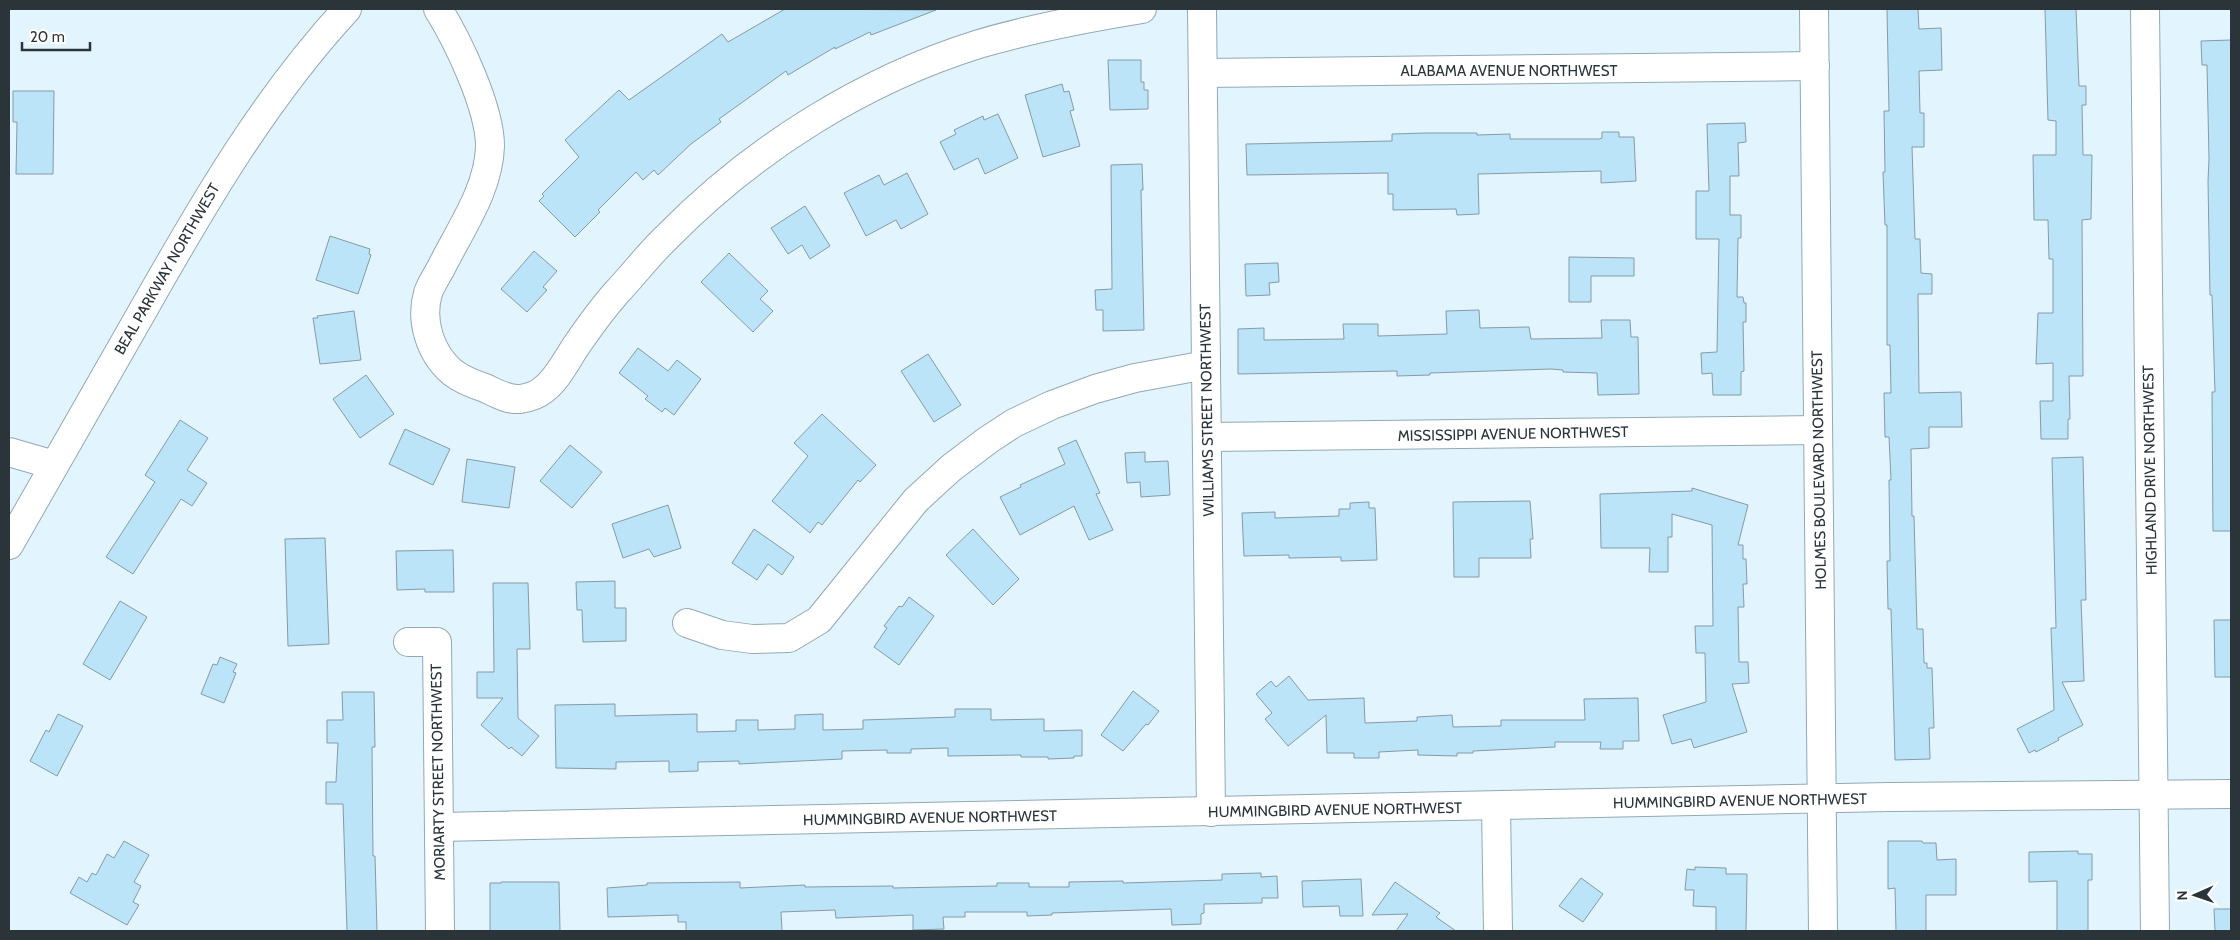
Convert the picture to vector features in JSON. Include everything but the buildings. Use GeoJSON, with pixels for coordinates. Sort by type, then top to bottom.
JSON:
{"type":"FeatureCollection","features":[{"type":"Feature","properties":{"kind":"street","name":"BEAL PARKWAY NORTHWEST"},"geometry":{"type":"LineString","coordinates":[[9,545],[204,204],[251,130],[304,58],[347,9]]}},
{"type":"Feature","properties":{"kind":"street"},"geometry":{"type":"LineString","coordinates":[[438,9],[467,66],[487,119],[490,146],[485,181],[429,292],[426,328],[429,338],[442,361],[452,372],[465,380],[508,398],[519,399],[542,392],[553,380],[597,315],[666,237],[739,172],[803,127],[857,96],[905,73],[976,45],[1077,20],[1142,9]]}},
{"type":"Feature","properties":{"kind":"street","name":"WILLIAMS STREET NORTHWEST"},"geometry":{"type":"LineString","coordinates":[[1202,9],[1211,812]]}},
{"type":"Feature","properties":{"kind":"street","name":"HOLMES BOULEVARD NORTHWEST"},"geometry":{"type":"LineString","coordinates":[[1814,9],[1823,931]]}},
{"type":"Feature","properties":{"kind":"street","name":"HIGHLAND DRIVE NORTHWEST"},"geometry":{"type":"LineString","coordinates":[[2146,9],[2155,931]]}},
{"type":"Feature","properties":{"kind":"street","name":"ALABAMA AVENUE NORTHWEST"},"geometry":{"type":"LineString","coordinates":[[1203,73],[1815,66]]}},
{"type":"Feature","properties":{"kind":"street"},"geometry":{"type":"LineString","coordinates":[[687,623],[722,635],[752,639],[789,638],[819,620],[916,500],[951,468],[988,440],[1014,423],[1052,405],[1095,389],[1135,378],[1206,365]]}},
{"type":"Feature","properties":{"kind":"street","name":"MISSISSIPPI AVENUE NORTHWEST"},"geometry":{"type":"LineString","coordinates":[[1207,437],[1818,430]]}},
{"type":"Feature","properties":{"kind":"street"},"geometry":{"type":"LineString","coordinates":[[9,452],[54,465]]}},
{"type":"Feature","properties":{"kind":"street","name":"MORIARTY STREET NORTHWEST"},"geometry":{"type":"LineString","coordinates":[[408,642],[437,642],[440,931]]}},
{"type":"Feature","properties":{"kind":"street","name":"HUMMINGBIRD AVENUE NORTHWEST"},"geometry":{"type":"LineString","coordinates":[[439,827],[1822,799],[2231,794]]}},
{"type":"Feature","properties":{"kind":"street"},"geometry":{"type":"LineString","coordinates":[[1496,806],[1498,931]]}}]}
